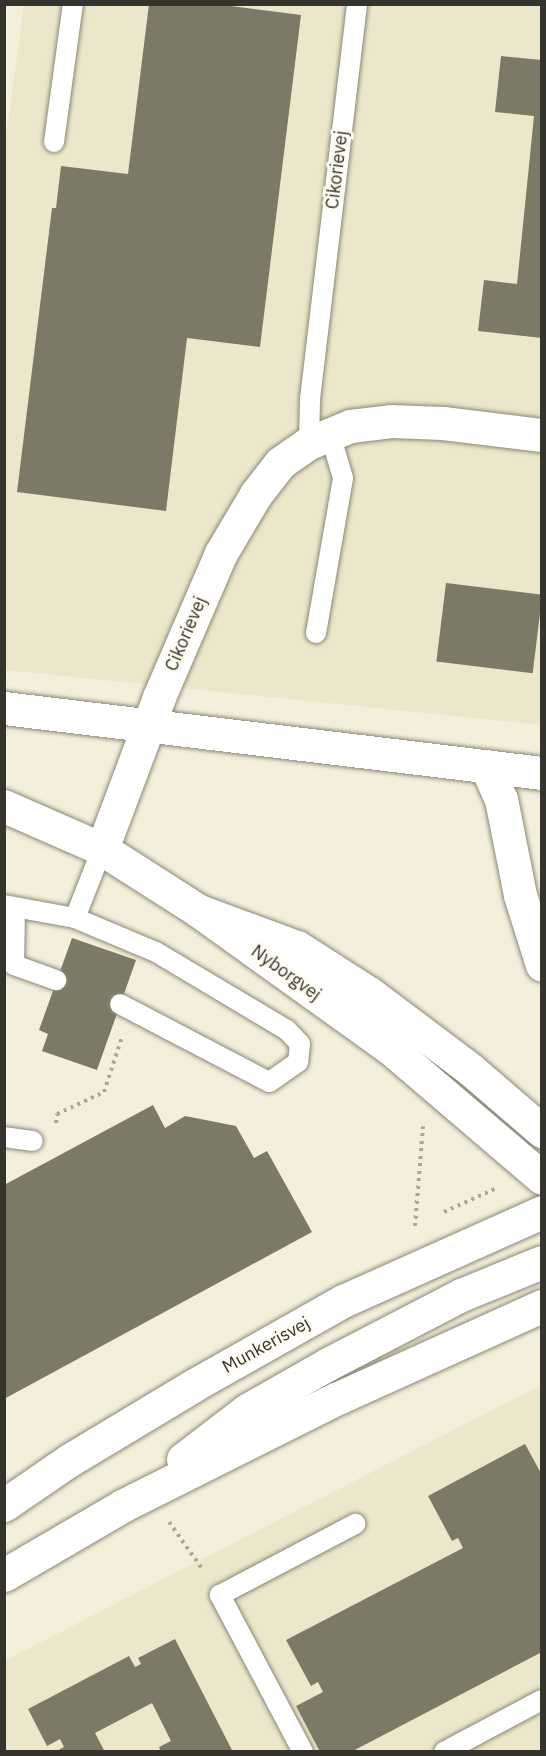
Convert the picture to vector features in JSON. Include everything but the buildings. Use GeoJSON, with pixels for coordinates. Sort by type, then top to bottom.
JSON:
{"type":"FeatureCollection","features":[{"type":"Feature","properties":{"kind":"street","name":"Cikorievej"},"geometry":{"type":"LineString","coordinates":[[102,849],[149,726],[221,553],[256,494],[280,463],[320,439],[350,426],[391,421],[443,423],[542,435]]}},
{"type":"Feature","properties":{"kind":"street"},"geometry":{"type":"LineString","coordinates":[[4,708],[542,773]]}},
{"type":"Feature","properties":{"kind":"street"},"geometry":{"type":"LineString","coordinates":[[486,766],[501,799],[520,895],[542,965]]}},
{"type":"Feature","properties":{"kind":"street","name":"Nyborgvej"},"geometry":{"type":"LineString","coordinates":[[4,806],[102,849],[199,911],[427,1078],[542,1178]]}},
{"type":"Feature","properties":{"kind":"street"},"geometry":{"type":"LineString","coordinates":[[199,911],[297,947],[369,993],[471,1070],[542,1131]]}},
{"type":"Feature","properties":{"kind":"street","name":"Munkerisvej"},"geometry":{"type":"LineString","coordinates":[[4,1505],[68,1461],[186,1390],[343,1301],[542,1212]]}},
{"type":"Feature","properties":{"kind":"street"},"geometry":{"type":"LineString","coordinates":[[122,1506],[248,1410],[461,1296],[542,1262]]}},
{"type":"Feature","properties":{"kind":"street"},"geometry":{"type":"LineString","coordinates":[[4,1575],[122,1506],[338,1398],[542,1306]]}},
{"type":"Feature","properties":{"kind":"lane"},"geometry":{"type":"LineString","coordinates":[[54,142],[73,4]]}},
{"type":"Feature","properties":{"kind":"lane","name":"Cikorievej"},"geometry":{"type":"LineString","coordinates":[[320,439],[310,399],[357,4]]}},
{"type":"Feature","properties":{"kind":"lane"},"geometry":{"type":"LineString","coordinates":[[316,633],[343,478],[320,439]]}},
{"type":"Feature","properties":{"kind":"lane"},"geometry":{"type":"LineString","coordinates":[[75,918],[102,849]]}},
{"type":"Feature","properties":{"kind":"lane"},"geometry":{"type":"LineString","coordinates":[[56,980],[14,965],[10,907],[75,918],[156,952],[287,1030],[300,1044],[298,1062],[269,1082],[224,1062],[126,1006]]}},
{"type":"Feature","properties":{"kind":"lane"},"geometry":{"type":"LineString","coordinates":[[4,1137],[33,1141]]}},
{"type":"Feature","properties":{"kind":"lane"},"geometry":{"type":"LineString","coordinates":[[303,1752],[220,1595],[355,1524]]}},
{"type":"Feature","properties":{"kind":"lane"},"geometry":{"type":"LineString","coordinates":[[444,1752],[542,1700]]}},
{"type":"Feature","properties":{"kind":"path"},"geometry":{"type":"LineString","coordinates":[[33,1141],[52,1141],[57,1114],[104,1092],[126,1006]]}},
{"type":"Feature","properties":{"kind":"path"},"geometry":{"type":"LineString","coordinates":[[415,1226],[427,1078]]}},
{"type":"Feature","properties":{"kind":"path"},"geometry":{"type":"LineString","coordinates":[[165,1517],[220,1595]]}},
{"type":"Feature","properties":{"kind":"shaded area"},"geometry":{"type":"Polygon","coordinates":[[[24,5],[541,5],[541,725],[5,670],[4,152],[24,5]]]}},
{"type":"Feature","properties":{"kind":"shaded area"},"geometry":{"type":"Polygon","coordinates":[[[541,1385],[541,1751],[5,1751],[4,1661],[541,1385]]]}}]}
